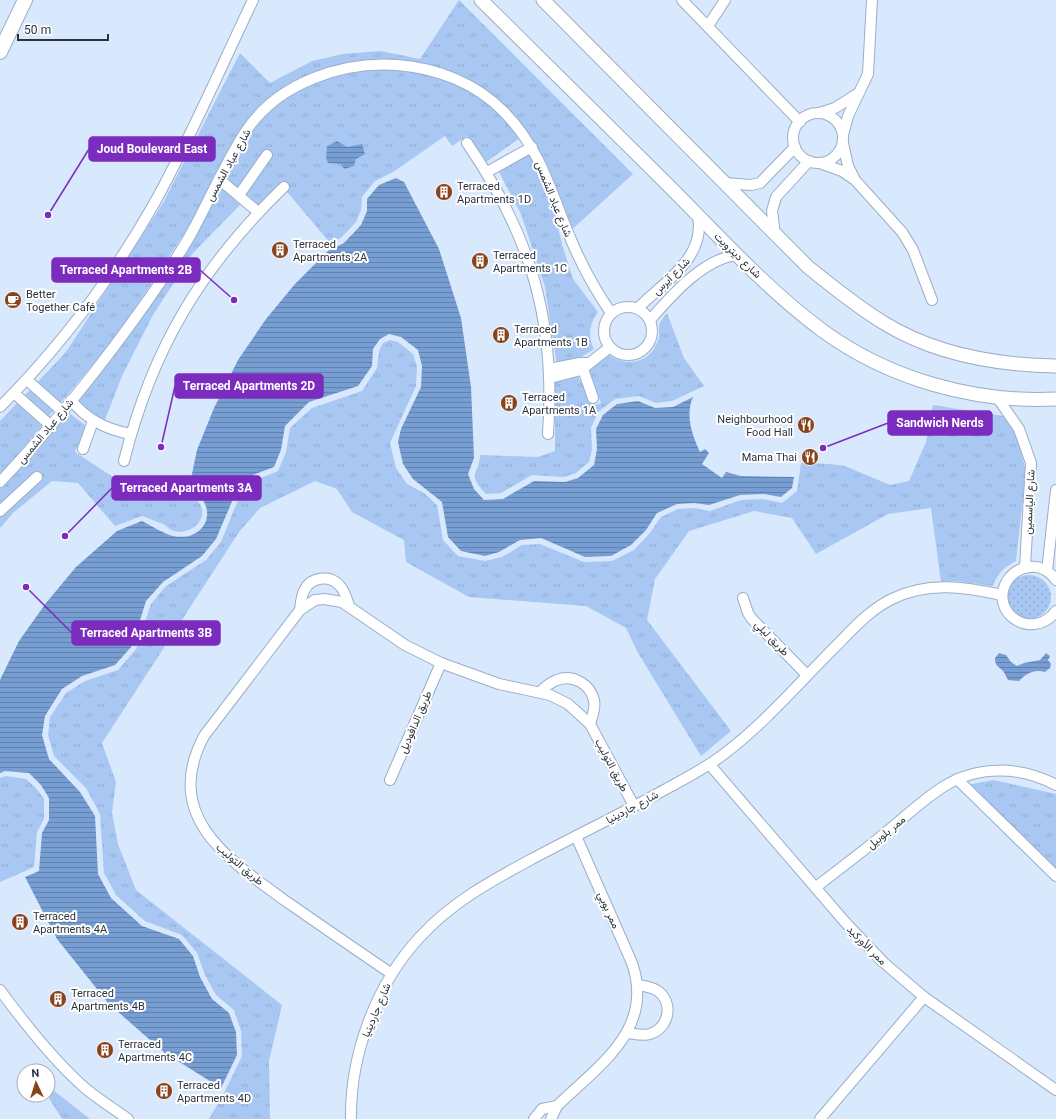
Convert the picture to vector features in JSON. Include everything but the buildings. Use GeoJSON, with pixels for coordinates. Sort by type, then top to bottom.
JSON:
{"type":"FeatureCollection","features":[{"type":"Feature","properties":{"kind":"main road"},"geometry":{"type":"LineString","coordinates":[[0,52],[25,0]]}},
{"type":"Feature","properties":{"kind":"street"},"geometry":{"type":"LineString","coordinates":[[0,407],[27,380],[63,339],[84,312],[134,237],[174,165],[253,0]]}},
{"type":"Feature","properties":{"kind":"street","name":"شارع ديترويت"},"geometry":{"type":"LineString","coordinates":[[481,0],[736,255],[807,318],[840,342],[865,357],[909,376],[939,386],[997,397],[1056,399]]}},
{"type":"Feature","properties":{"kind":"street"},"geometry":{"type":"LineString","coordinates":[[543,0],[775,235],[808,267],[843,295],[885,324],[918,341],[954,353],[990,361],[1027,366],[1056,366]]}},
{"type":"Feature","properties":{"kind":"street"},"geometry":{"type":"LineString","coordinates":[[682,0],[800,122]]}},
{"type":"Feature","properties":{"kind":"street"},"geometry":{"type":"LineString","coordinates":[[708,26],[725,0]]}},
{"type":"Feature","properties":{"kind":"street"},"geometry":{"type":"LineString","coordinates":[[820,163],[832,159],[837,155],[850,112],[862,90],[868,70],[872,0]]}},
{"type":"Feature","properties":{"kind":"street","name":"شارع عباد الشمس"},"geometry":{"type":"LineString","coordinates":[[0,482],[71,400],[122,335],[169,268],[192,233],[219,179],[247,129],[262,112],[287,92],[316,78],[344,68],[387,64],[414,67],[444,74],[476,89],[502,110],[532,147],[545,172],[582,266],[611,313]]}},
{"type":"Feature","properties":{"kind":"street"},"geometry":{"type":"LineString","coordinates":[[862,90],[842,104],[805,117],[800,122],[794,134],[795,147],[801,156],[809,161],[820,163],[842,171],[855,180],[902,232],[915,255],[932,300]]}},
{"type":"Feature","properties":{"kind":"street"},"geometry":{"type":"LineString","coordinates":[[819,113],[832,118],[841,128],[848,166],[855,180]]}},
{"type":"Feature","properties":{"kind":"street"},"geometry":{"type":"LineString","coordinates":[[468,143],[487,172],[515,225],[535,281],[547,340],[550,374],[548,434]]}},
{"type":"Feature","properties":{"kind":"street"},"geometry":{"type":"LineString","coordinates":[[487,172],[532,147]]}},
{"type":"Feature","properties":{"kind":"street"},"geometry":{"type":"LineString","coordinates":[[725,183],[751,185],[760,183],[795,147]]}},
{"type":"Feature","properties":{"kind":"street"},"geometry":{"type":"LineString","coordinates":[[238,195],[267,154]]}},
{"type":"Feature","properties":{"kind":"street"},"geometry":{"type":"LineString","coordinates":[[775,235],[772,211],[774,201],[779,192],[809,161]]}},
{"type":"Feature","properties":{"kind":"street"},"geometry":{"type":"LineString","coordinates":[[219,179],[258,212]]}},
{"type":"Feature","properties":{"kind":"street"},"geometry":{"type":"LineString","coordinates":[[124,461],[130,434],[155,364],[190,299],[229,245],[258,212],[284,187]]}},
{"type":"Feature","properties":{"kind":"street","name":"شارع آيرس"},"geometry":{"type":"LineString","coordinates":[[638,308],[692,254],[698,240],[698,216]]}},
{"type":"Feature","properties":{"kind":"street","name":"شارع آيرس"},"geometry":{"type":"LineString","coordinates":[[650,320],[701,270],[721,258],[736,255]]}},
{"type":"Feature","properties":{"kind":"street"},"geometry":{"type":"LineString","coordinates":[[627,306],[638,308],[650,320],[653,335],[645,349],[639,353],[623,355],[610,347],[604,334],[604,326],[611,313],[627,306]]}},
{"type":"Feature","properties":{"kind":"street"},"geometry":{"type":"LineString","coordinates":[[550,374],[585,366],[610,347]]}},
{"type":"Feature","properties":{"kind":"street"},"geometry":{"type":"LineString","coordinates":[[585,366],[593,398]]}},
{"type":"Feature","properties":{"kind":"street"},"geometry":{"type":"LineString","coordinates":[[27,380],[62,411]]}},
{"type":"Feature","properties":{"kind":"street"},"geometry":{"type":"LineString","coordinates":[[14,393],[50,425]]}},
{"type":"Feature","properties":{"kind":"street","name":"شارع الياسمين"},"geometry":{"type":"LineString","coordinates":[[997,397],[1019,429],[1031,463],[1025,568]]}},
{"type":"Feature","properties":{"kind":"street"},"geometry":{"type":"LineString","coordinates":[[71,400],[93,421],[110,429],[130,434]]}},
{"type":"Feature","properties":{"kind":"street"},"geometry":{"type":"LineString","coordinates":[[83,449],[93,421]]}},
{"type":"Feature","properties":{"kind":"street"},"geometry":{"type":"LineString","coordinates":[[0,511],[37,478]]}},
{"type":"Feature","properties":{"kind":"street"},"geometry":{"type":"LineString","coordinates":[[1047,571],[1056,490]]}},
{"type":"Feature","properties":{"kind":"street"},"geometry":{"type":"LineString","coordinates":[[1056,580],[1047,571],[1032,567],[1025,568],[1016,571],[1009,577],[1004,585],[1002,594],[1008,613],[1015,620],[1024,624],[1034,625],[1043,623],[1052,617],[1056,611]]}},
{"type":"Feature","properties":{"kind":"street","name":"طريق التوليب"},"geometry":{"type":"LineString","coordinates":[[300,610],[304,590],[308,584],[321,578],[335,581],[341,586],[349,606]]}},
{"type":"Feature","properties":{"kind":"street","name":"شارع جاردينيا"},"geometry":{"type":"LineString","coordinates":[[351,1119],[356,1066],[370,1018],[392,974],[418,938],[450,908],[486,884],[710,765],[768,717],[807,675],[862,620],[895,597],[920,589],[947,586],[960,586],[1002,594]]}},
{"type":"Feature","properties":{"kind":"street","name":"طريق ليلي"},"geometry":{"type":"LineString","coordinates":[[743,598],[746,609],[752,619],[807,675]]}},
{"type":"Feature","properties":{"kind":"street","name":"طريق التوليب"},"geometry":{"type":"LineString","coordinates":[[392,974],[327,930],[230,858],[206,830],[197,816],[192,800],[190,784],[191,767],[196,751],[204,736],[300,610],[315,600],[324,599],[342,602],[405,645],[441,663],[499,684],[540,692],[568,704],[590,724],[634,806]]}},
{"type":"Feature","properties":{"kind":"street","name":"طريق الدافوديل"},"geometry":{"type":"LineString","coordinates":[[390,780],[441,663]]}},
{"type":"Feature","properties":{"kind":"street"},"geometry":{"type":"LineString","coordinates":[[540,692],[558,679],[568,678],[585,684],[591,692],[594,700],[594,710],[590,724]]}},
{"type":"Feature","properties":{"kind":"street","name":"ممر الأوركيد"},"geometry":{"type":"LineString","coordinates":[[710,765],[864,942],[924,997],[1056,1090]]}},
{"type":"Feature","properties":{"kind":"street","name":"ممر بلوبيل"},"geometry":{"type":"LineString","coordinates":[[816,887],[931,796],[958,779],[972,774],[1001,770],[1030,774],[1056,785]]}},
{"type":"Feature","properties":{"kind":"street"},"geometry":{"type":"LineString","coordinates":[[958,779],[1056,876]]}},
{"type":"Feature","properties":{"kind":"street","name":"ممر بوبي"},"geometry":{"type":"LineString","coordinates":[[551,1119],[557,1106],[614,1051],[628,1033],[637,1010],[638,986],[632,963],[576,836]]}},
{"type":"Feature","properties":{"kind":"street"},"geometry":{"type":"LineString","coordinates":[[628,1033],[643,1034],[656,1031],[662,1026],[668,1014],[668,1007],[662,995],[652,988],[638,986]]}},
{"type":"Feature","properties":{"kind":"street"},"geometry":{"type":"LineString","coordinates":[[0,990],[26,1025],[65,1068],[86,1088],[128,1119]]}},
{"type":"Feature","properties":{"kind":"street"},"geometry":{"type":"LineString","coordinates":[[820,1119],[924,997]]}},
{"type":"Feature","properties":{"kind":"street","name":"ممر بوبي"},"geometry":{"type":"LineString","coordinates":[[534,1119],[542,1109],[557,1106]]}},
{"type":"Feature","properties":{"kind":"green space"},"geometry":{"type":"Polygon","coordinates":[[[459,0],[633,174],[567,234],[554,184],[537,151],[481,89],[388,61],[298,82],[241,131],[186,231],[116,337],[57,407],[34,386],[66,352],[163,203],[240,53],[270,83],[312,61],[343,54],[381,51],[420,59],[459,0]]]}},
{"type":"Feature","properties":{"kind":"green space"},"geometry":{"type":"Polygon","coordinates":[[[388,68],[434,76],[463,88],[495,110],[504,118],[520,138],[482,165],[467,136],[452,146],[445,136],[393,172],[375,181],[362,197],[361,210],[356,222],[341,238],[330,243],[283,187],[255,210],[223,178],[247,135],[268,110],[302,88],[338,74],[388,68]]]}},
{"type":"Feature","properties":{"kind":"green space"},"geometry":{"type":"Polygon","coordinates":[[[525,146],[548,186],[562,244],[573,279],[598,312],[590,330],[594,349],[569,365],[557,366],[545,287],[521,214],[496,166],[525,146]]]}},
{"type":"Feature","properties":{"kind":"green space"},"geometry":{"type":"Polygon","coordinates":[[[220,185],[240,205],[193,253],[153,315],[122,376],[103,425],[69,404],[122,341],[220,185]]]}},
{"type":"Feature","properties":{"kind":"green space"},"geometry":{"type":"Polygon","coordinates":[[[667,313],[684,358],[704,386],[672,401],[656,403],[639,396],[615,399],[598,412],[591,428],[592,449],[589,462],[576,473],[564,477],[532,475],[501,493],[486,494],[476,482],[475,478],[480,455],[538,457],[555,451],[555,382],[577,375],[594,406],[601,403],[588,368],[607,354],[613,358],[627,362],[634,362],[647,357],[657,343],[659,338],[660,323],[667,313]]]}},
{"type":"Feature","properties":{"kind":"green space"},"geometry":{"type":"Polygon","coordinates":[[[390,340],[398,342],[413,354],[417,366],[416,386],[390,443],[396,468],[407,484],[424,493],[437,505],[443,540],[458,556],[485,561],[502,557],[522,545],[540,544],[584,562],[612,561],[634,550],[650,533],[661,517],[678,509],[694,508],[710,511],[741,500],[763,499],[782,503],[797,491],[801,463],[845,466],[890,485],[909,481],[926,442],[933,405],[1003,416],[1017,437],[1026,471],[1016,561],[1002,571],[993,586],[956,581],[941,582],[931,508],[888,514],[816,554],[792,518],[754,511],[689,531],[655,579],[647,620],[731,731],[701,756],[638,653],[626,628],[586,606],[469,597],[406,562],[404,540],[352,512],[337,489],[315,481],[260,508],[239,532],[102,743],[116,782],[112,813],[118,844],[136,890],[282,1005],[269,1061],[270,1119],[209,1119],[223,1095],[242,1056],[241,1031],[234,1010],[216,995],[205,975],[197,953],[182,935],[145,921],[116,895],[104,873],[100,814],[86,788],[54,756],[48,735],[50,717],[66,693],[85,681],[118,670],[136,649],[151,604],[166,586],[206,560],[221,542],[240,495],[256,480],[278,471],[286,452],[290,428],[312,408],[362,391],[377,368],[379,351],[383,343],[390,340]]]}},
{"type":"Feature","properties":{"kind":"green space"},"geometry":{"type":"Polygon","coordinates":[[[30,390],[53,411],[45,421],[21,399],[30,390]]]}},
{"type":"Feature","properties":{"kind":"green space"},"geometry":{"type":"Polygon","coordinates":[[[17,403],[42,426],[0,475],[0,421],[17,403]]]}},
{"type":"Feature","properties":{"kind":"green space"},"geometry":{"type":"Polygon","coordinates":[[[64,409],[86,426],[75,452],[122,483],[181,496],[183,491],[200,504],[202,516],[200,521],[191,529],[180,532],[142,516],[115,526],[78,483],[52,481],[13,513],[0,528],[0,487],[64,409]]]}},
{"type":"Feature","properties":{"kind":"green space"},"geometry":{"type":"Polygon","coordinates":[[[1025,575],[1033,575],[1038,576],[1045,581],[1050,588],[1050,606],[1045,613],[1038,618],[1025,619],[1017,616],[1010,609],[1007,601],[1007,593],[1010,585],[1017,578],[1025,575]]]}},
{"type":"Feature","properties":{"kind":"green space"},"geometry":{"type":"Polygon","coordinates":[[[6,776],[26,779],[36,788],[44,799],[44,819],[37,832],[34,867],[0,882],[0,778],[6,776]]]}},
{"type":"Feature","properties":{"kind":"green space"},"geometry":{"type":"Polygon","coordinates":[[[993,780],[1056,794],[1056,869],[967,785],[993,780]]]}},
{"type":"Feature","properties":{"kind":"green space"},"geometry":{"type":"Polygon","coordinates":[[[56,1092],[90,1119],[62,1119],[52,1103],[56,1103],[56,1092]]]}},
{"type":"Feature","properties":{"kind":"shaded area"},"geometry":{"type":"Polygon","coordinates":[[[337,141],[347,147],[362,144],[365,154],[356,159],[354,166],[344,169],[341,164],[328,163],[326,158],[327,146],[337,141]]]}},
{"type":"Feature","properties":{"kind":"shaded area"},"geometry":{"type":"Polygon","coordinates":[[[396,178],[404,182],[439,249],[461,318],[471,387],[474,458],[468,474],[474,489],[484,500],[503,499],[534,481],[565,482],[578,478],[594,465],[597,449],[596,429],[603,415],[617,404],[638,401],[655,408],[673,407],[693,397],[690,411],[690,425],[694,439],[700,452],[705,449],[709,453],[702,464],[722,478],[726,472],[741,476],[794,477],[792,488],[781,497],[764,494],[740,495],[709,505],[694,503],[677,504],[657,513],[646,530],[631,545],[611,556],[585,557],[541,538],[520,540],[499,552],[485,556],[461,551],[448,537],[442,502],[413,479],[403,464],[398,442],[401,429],[421,387],[422,366],[418,350],[401,337],[389,334],[380,339],[373,349],[372,366],[358,386],[309,402],[285,426],[281,450],[274,467],[253,475],[236,492],[216,539],[202,556],[163,582],[146,601],[132,646],[115,665],[82,676],[62,689],[45,716],[42,735],[49,759],[80,792],[95,816],[98,874],[111,898],[142,926],[179,939],[193,956],[200,977],[212,999],[229,1013],[236,1032],[237,1055],[221,1088],[165,1053],[109,1004],[57,939],[25,877],[39,871],[42,833],[49,820],[49,798],[41,785],[29,773],[5,771],[0,773],[0,680],[19,641],[46,603],[76,567],[117,531],[142,521],[173,536],[185,537],[194,534],[201,529],[206,521],[207,513],[205,504],[199,496],[189,488],[197,450],[214,408],[238,360],[266,319],[295,284],[328,251],[344,243],[361,225],[367,211],[367,199],[379,185],[396,178]]]}},
{"type":"Feature","properties":{"kind":"shaded area"},"geometry":{"type":"Polygon","coordinates":[[[999,653],[1006,655],[1011,662],[1017,666],[1040,660],[1046,653],[1050,656],[1048,660],[1051,664],[1050,668],[1045,672],[1031,672],[1019,681],[1008,680],[1004,672],[997,666],[996,663],[995,658],[999,653]]]}},
{"type":"Feature","properties":{"kind":"place","name":"Terraced Apartments 1D"},"geometry":{"type":"Point","coordinates":[444,192]}},
{"type":"Feature","properties":{"kind":"place","name":"Joud Boulevard East"},"geometry":{"type":"Point","coordinates":[48,215]}},
{"type":"Feature","properties":{"kind":"place","name":"Terraced Apartments 2A"},"geometry":{"type":"Point","coordinates":[280,250]}},
{"type":"Feature","properties":{"kind":"place","name":"Terraced Apartments 1C"},"geometry":{"type":"Point","coordinates":[480,261]}},
{"type":"Feature","properties":{"kind":"place","name":"Better Together Café"},"geometry":{"type":"Point","coordinates":[13,300]}},
{"type":"Feature","properties":{"kind":"place","name":"Terraced Apartments 2B"},"geometry":{"type":"Point","coordinates":[234,300]}},
{"type":"Feature","properties":{"kind":"place","name":"Terraced Apartments 1B"},"geometry":{"type":"Point","coordinates":[501,335]}},
{"type":"Feature","properties":{"kind":"place","name":"Terraced Apartments 1A"},"geometry":{"type":"Point","coordinates":[509,403]}},
{"type":"Feature","properties":{"kind":"place","name":"Neighbourhood Food Hall"},"geometry":{"type":"Point","coordinates":[806,425]}},
{"type":"Feature","properties":{"kind":"place","name":"Terraced Apartments 2D"},"geometry":{"type":"Point","coordinates":[161,447]}},
{"type":"Feature","properties":{"kind":"place","name":"Sandwich Nerds"},"geometry":{"type":"Point","coordinates":[823,448]}},
{"type":"Feature","properties":{"kind":"place","name":"Mama Thai"},"geometry":{"type":"Point","coordinates":[810,457]}},
{"type":"Feature","properties":{"kind":"place","name":"Terraced Apartments 3A"},"geometry":{"type":"Point","coordinates":[65,536]}},
{"type":"Feature","properties":{"kind":"place","name":"Terraced Apartments 3B"},"geometry":{"type":"Point","coordinates":[26,587]}},
{"type":"Feature","properties":{"kind":"place","name":"Terraced Apartments 4A"},"geometry":{"type":"Point","coordinates":[20,922]}},
{"type":"Feature","properties":{"kind":"place","name":"Terraced Apartments 4B"},"geometry":{"type":"Point","coordinates":[58,999]}},
{"type":"Feature","properties":{"kind":"place","name":"Terraced Apartments 4C"},"geometry":{"type":"Point","coordinates":[105,1050]}},
{"type":"Feature","properties":{"kind":"place","name":"Terraced Apartments 4D"},"geometry":{"type":"Point","coordinates":[164,1091]}}]}
